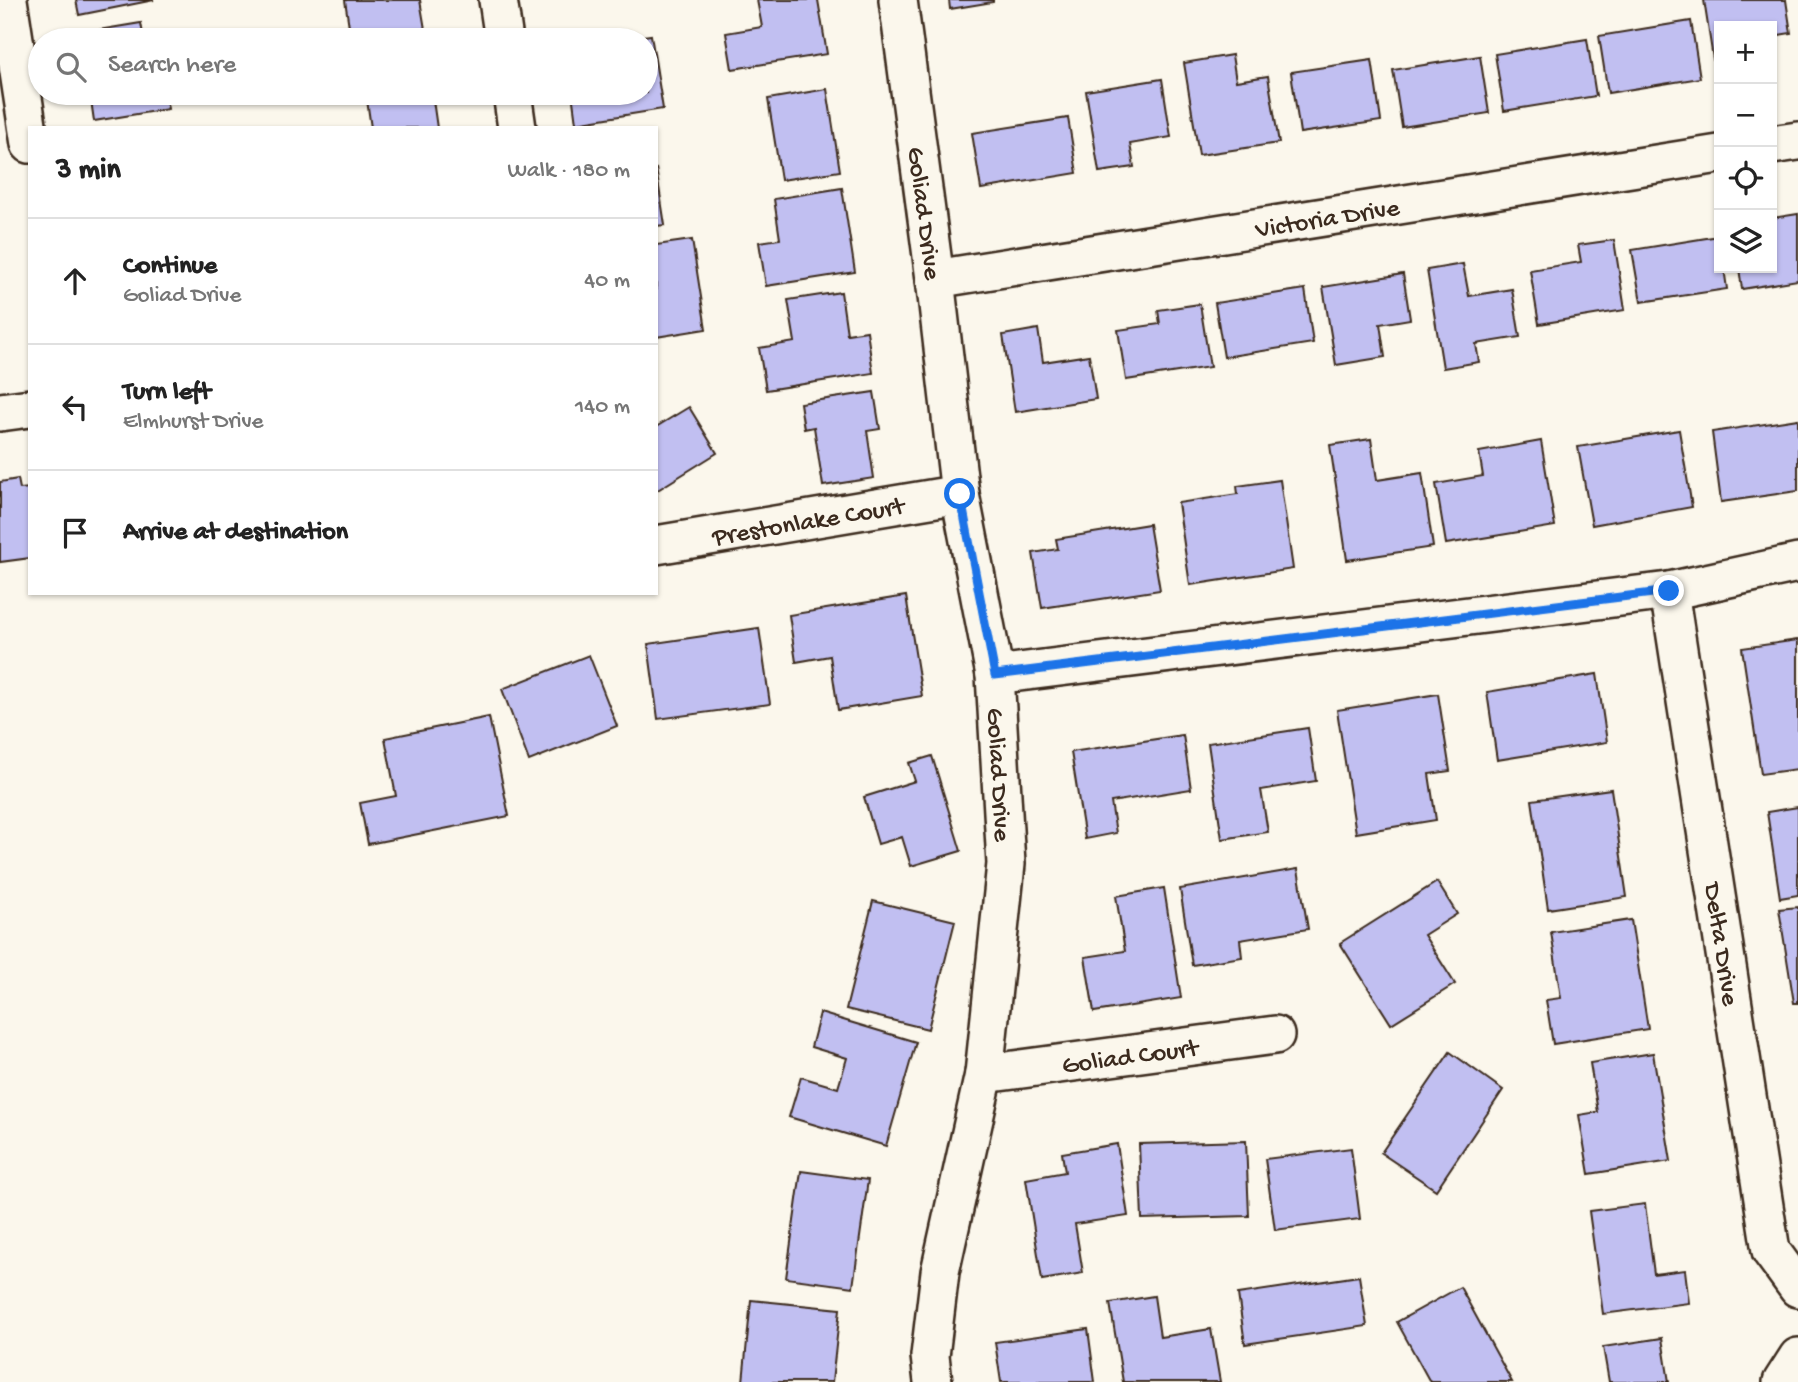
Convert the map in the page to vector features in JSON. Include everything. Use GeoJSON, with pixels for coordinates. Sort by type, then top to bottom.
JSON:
{"type":"FeatureCollection","features":[{"type":"Feature","properties":{"kind":"street"},"geometry":{"type":"LineString","coordinates":[[8,0],[28,131]]}},
{"type":"Feature","properties":{"kind":"street"},"geometry":{"type":"LineString","coordinates":[[498,0],[502,28]]}},
{"type":"Feature","properties":{"kind":"street","name":"Goliad Drive"},"geometry":{"type":"LineString","coordinates":[[898,0],[960,494],[995,675],[1006,863],[984,1074],[940,1272],[930,1356],[933,1382]]}},
{"type":"Feature","properties":{"kind":"street"},"geometry":{"type":"LineString","coordinates":[[514,105],[517,126]]}},
{"type":"Feature","properties":{"kind":"street"},"geometry":{"type":"LineString","coordinates":[[1777,144],[1798,141]]}},
{"type":"Feature","properties":{"kind":"street","name":"Victoria Drive"},"geometry":{"type":"LineString","coordinates":[[935,279],[1714,155]]}},
{"type":"Feature","properties":{"kind":"street"},"geometry":{"type":"LineString","coordinates":[[0,412],[28,408]]}},
{"type":"Feature","properties":{"kind":"street","name":"Prestonlake Court"},"geometry":{"type":"LineString","coordinates":[[658,545],[960,494]]}},
{"type":"Feature","properties":{"kind":"street"},"geometry":{"type":"LineString","coordinates":[[995,675],[1669,591],[1798,563]]}},
{"type":"Feature","properties":{"kind":"street","name":"Delta Drive"},"geometry":{"type":"LineString","coordinates":[[1669,591],[1771,1251],[1798,1288]]}},
{"type":"Feature","properties":{"kind":"street","name":"Goliad Court"},"geometry":{"type":"LineString","coordinates":[[984,1074],[1275,1035]]}},
{"type":"Feature","properties":{"kind":"street"},"geometry":{"type":"LineString","coordinates":[[1782,1382],[1798,1357]]}},
{"type":"Feature","properties":{"kind":"building"},"geometry":{"type":"Polygon","coordinates":[[[76,0],[154,0],[79,15],[76,0]]]}},
{"type":"Feature","properties":{"kind":"building"},"geometry":{"type":"Polygon","coordinates":[[[345,0],[420,0],[425,28],[349,28],[345,0]]]}},
{"type":"Feature","properties":{"kind":"building"},"geometry":{"type":"Polygon","coordinates":[[[757,0],[818,0],[827,54],[732,69],[726,33],[762,27],[757,0]]]}},
{"type":"Feature","properties":{"kind":"building"},"geometry":{"type":"Polygon","coordinates":[[[949,0],[993,0],[993,2],[950,9],[949,0]]]}},
{"type":"Feature","properties":{"kind":"building"},"geometry":{"type":"Polygon","coordinates":[[[1704,0],[1786,0],[1791,33],[1777,35],[1777,21],[1714,21],[1714,65],[1704,0]]]}},
{"type":"Feature","properties":{"kind":"building"},"geometry":{"type":"Polygon","coordinates":[[[1691,21],[1700,78],[1608,93],[1599,36],[1691,21]]]}},
{"type":"Feature","properties":{"kind":"building"},"geometry":{"type":"Polygon","coordinates":[[[141,23],[142,28],[110,28],[141,23]]]}},
{"type":"Feature","properties":{"kind":"building"},"geometry":{"type":"Polygon","coordinates":[[[1587,39],[1596,96],[1504,111],[1495,54],[1587,39]]]}},
{"type":"Feature","properties":{"kind":"building"},"geometry":{"type":"Polygon","coordinates":[[[1232,55],[1236,81],[1268,76],[1279,143],[1199,155],[1184,63],[1232,55]]]}},
{"type":"Feature","properties":{"kind":"building"},"geometry":{"type":"Polygon","coordinates":[[[1480,56],[1489,113],[1402,127],[1393,70],[1480,56]]]}},
{"type":"Feature","properties":{"kind":"building"},"geometry":{"type":"Polygon","coordinates":[[[1372,60],[1381,121],[1300,133],[1291,72],[1372,60]]]}},
{"type":"Feature","properties":{"kind":"building"},"geometry":{"type":"Polygon","coordinates":[[[658,78],[663,109],[576,123],[574,105],[658,105],[658,78]]]}},
{"type":"Feature","properties":{"kind":"building"},"geometry":{"type":"Polygon","coordinates":[[[1162,79],[1171,137],[1130,144],[1134,167],[1099,172],[1086,91],[1162,79]]]}},
{"type":"Feature","properties":{"kind":"building"},"geometry":{"type":"Polygon","coordinates":[[[827,89],[840,171],[781,180],[768,99],[827,89]]]}},
{"type":"Feature","properties":{"kind":"building"},"geometry":{"type":"Polygon","coordinates":[[[92,105],[167,105],[168,109],[94,121],[92,105]]]}},
{"type":"Feature","properties":{"kind":"building"},"geometry":{"type":"Polygon","coordinates":[[[368,105],[434,105],[437,126],[371,126],[368,105]]]}},
{"type":"Feature","properties":{"kind":"building"},"geometry":{"type":"Polygon","coordinates":[[[1068,118],[1077,173],[981,189],[972,133],[1068,118]]]}},
{"type":"Feature","properties":{"kind":"building"},"geometry":{"type":"Polygon","coordinates":[[[658,181],[665,225],[658,226],[658,181]]]}},
{"type":"Feature","properties":{"kind":"building"},"geometry":{"type":"Polygon","coordinates":[[[842,188],[855,272],[766,286],[759,242],[780,239],[774,199],[842,188]]]}},
{"type":"Feature","properties":{"kind":"building"},"geometry":{"type":"Polygon","coordinates":[[[1798,214],[1798,280],[1742,289],[1740,273],[1777,273],[1777,217],[1798,214]]]}},
{"type":"Feature","properties":{"kind":"building"},"geometry":{"type":"Polygon","coordinates":[[[1714,237],[1714,273],[1725,273],[1727,289],[1641,302],[1632,250],[1714,237]]]}},
{"type":"Feature","properties":{"kind":"building"},"geometry":{"type":"Polygon","coordinates":[[[692,240],[706,329],[658,337],[658,245],[692,240]]]}},
{"type":"Feature","properties":{"kind":"building"},"geometry":{"type":"Polygon","coordinates":[[[1614,240],[1625,310],[1539,324],[1530,270],[1581,262],[1578,245],[1614,240]]]}},
{"type":"Feature","properties":{"kind":"building"},"geometry":{"type":"Polygon","coordinates":[[[1463,264],[1469,296],[1512,289],[1520,337],[1476,344],[1479,362],[1443,368],[1427,270],[1463,264]]]}},
{"type":"Feature","properties":{"kind":"building"},"geometry":{"type":"Polygon","coordinates":[[[1403,274],[1410,319],[1380,324],[1385,357],[1336,365],[1323,287],[1403,274]]]}},
{"type":"Feature","properties":{"kind":"building"},"geometry":{"type":"Polygon","coordinates":[[[1305,289],[1313,343],[1224,357],[1215,303],[1305,289]]]}},
{"type":"Feature","properties":{"kind":"building"},"geometry":{"type":"Polygon","coordinates":[[[841,292],[847,334],[867,331],[873,373],[766,390],[759,348],[795,342],[788,300],[841,292]]]}},
{"type":"Feature","properties":{"kind":"building"},"geometry":{"type":"Polygon","coordinates":[[[1200,304],[1210,367],[1126,380],[1118,330],[1160,324],[1158,310],[1200,304]]]}},
{"type":"Feature","properties":{"kind":"building"},"geometry":{"type":"Polygon","coordinates":[[[1038,329],[1043,362],[1089,355],[1096,399],[1015,412],[1003,335],[1038,329]]]}},
{"type":"Feature","properties":{"kind":"building"},"geometry":{"type":"Polygon","coordinates":[[[874,392],[880,429],[867,431],[874,478],[823,486],[814,427],[804,429],[800,403],[874,392]]]}},
{"type":"Feature","properties":{"kind":"building"},"geometry":{"type":"Polygon","coordinates":[[[689,407],[717,453],[658,490],[658,426],[689,407]]]}},
{"type":"Feature","properties":{"kind":"building"},"geometry":{"type":"Polygon","coordinates":[[[1798,419],[1798,491],[1721,502],[1712,432],[1798,419]]]}},
{"type":"Feature","properties":{"kind":"building"},"geometry":{"type":"Polygon","coordinates":[[[1679,430],[1692,507],[1592,525],[1578,447],[1679,430]]]}},
{"type":"Feature","properties":{"kind":"building"},"geometry":{"type":"Polygon","coordinates":[[[1371,439],[1377,480],[1422,473],[1433,547],[1347,560],[1330,445],[1371,439]]]}},
{"type":"Feature","properties":{"kind":"building"},"geometry":{"type":"Polygon","coordinates":[[[1541,441],[1555,526],[1446,544],[1436,484],[1483,476],[1479,452],[1541,441]]]}},
{"type":"Feature","properties":{"kind":"building"},"geometry":{"type":"Polygon","coordinates":[[[18,479],[20,489],[28,488],[28,558],[0,562],[0,482],[18,479]]]}},
{"type":"Feature","properties":{"kind":"building"},"geometry":{"type":"Polygon","coordinates":[[[1280,480],[1293,569],[1190,585],[1178,503],[1238,494],[1237,486],[1280,480]]]}},
{"type":"Feature","properties":{"kind":"building"},"geometry":{"type":"Polygon","coordinates":[[[1149,524],[1160,590],[1042,608],[1033,553],[1058,549],[1056,539],[1149,524]]]}},
{"type":"Feature","properties":{"kind":"building"},"geometry":{"type":"Polygon","coordinates":[[[906,596],[922,696],[838,710],[830,656],[796,662],[789,615],[906,596]]]}},
{"type":"Feature","properties":{"kind":"building"},"geometry":{"type":"Polygon","coordinates":[[[759,628],[770,704],[658,719],[648,644],[759,628]]]}},
{"type":"Feature","properties":{"kind":"building"},"geometry":{"type":"Polygon","coordinates":[[[1798,640],[1798,769],[1761,774],[1742,648],[1798,640]]]}},
{"type":"Feature","properties":{"kind":"building"},"geometry":{"type":"Polygon","coordinates":[[[589,655],[617,726],[529,761],[502,689],[589,655]]]}},
{"type":"Feature","properties":{"kind":"building"},"geometry":{"type":"Polygon","coordinates":[[[1597,674],[1607,742],[1497,760],[1487,692],[1597,674]]]}},
{"type":"Feature","properties":{"kind":"building"},"geometry":{"type":"Polygon","coordinates":[[[1438,694],[1450,771],[1429,774],[1436,820],[1356,833],[1337,710],[1438,694]]]}},
{"type":"Feature","properties":{"kind":"building"},"geometry":{"type":"Polygon","coordinates":[[[489,717],[509,816],[368,844],[360,803],[396,796],[385,738],[489,717]]]}},
{"type":"Feature","properties":{"kind":"building"},"geometry":{"type":"Polygon","coordinates":[[[1308,728],[1316,781],[1261,790],[1268,832],[1222,839],[1208,743],[1308,728]]]}},
{"type":"Feature","properties":{"kind":"building"},"geometry":{"type":"Polygon","coordinates":[[[1183,735],[1191,789],[1111,802],[1116,833],[1085,839],[1071,752],[1183,735]]]}},
{"type":"Feature","properties":{"kind":"building"},"geometry":{"type":"Polygon","coordinates":[[[932,756],[961,851],[911,866],[902,837],[878,844],[864,797],[915,781],[909,763],[932,756]]]}},
{"type":"Feature","properties":{"kind":"building"},"geometry":{"type":"Polygon","coordinates":[[[1611,789],[1627,897],[1548,909],[1532,800],[1611,789]]]}},
{"type":"Feature","properties":{"kind":"building"},"geometry":{"type":"Polygon","coordinates":[[[1798,807],[1798,895],[1780,898],[1767,812],[1798,807]]]}},
{"type":"Feature","properties":{"kind":"building"},"geometry":{"type":"Polygon","coordinates":[[[1298,869],[1308,929],[1240,940],[1242,957],[1192,965],[1180,889],[1298,869]]]}},
{"type":"Feature","properties":{"kind":"building"},"geometry":{"type":"Polygon","coordinates":[[[1437,882],[1457,914],[1424,935],[1455,984],[1391,1024],[1340,943],[1437,882]]]}},
{"type":"Feature","properties":{"kind":"building"},"geometry":{"type":"Polygon","coordinates":[[[1164,888],[1181,998],[1094,1012],[1085,957],[1125,951],[1116,896],[1164,888]]]}},
{"type":"Feature","properties":{"kind":"building"},"geometry":{"type":"Polygon","coordinates":[[[873,901],[955,921],[928,1029],[846,1009],[873,901]]]}},
{"type":"Feature","properties":{"kind":"building"},"geometry":{"type":"Polygon","coordinates":[[[1798,907],[1798,1003],[1794,1003],[1779,909],[1798,907]]]}},
{"type":"Feature","properties":{"kind":"building"},"geometry":{"type":"Polygon","coordinates":[[[1631,920],[1648,1029],[1553,1044],[1546,1000],[1561,998],[1551,932],[1631,920]]]}},
{"type":"Feature","properties":{"kind":"building"},"geometry":{"type":"Polygon","coordinates":[[[820,1013],[916,1042],[886,1146],[789,1117],[801,1077],[838,1088],[847,1058],[811,1047],[820,1013]]]}},
{"type":"Feature","properties":{"kind":"building"},"geometry":{"type":"Polygon","coordinates":[[[1450,1052],[1503,1090],[1436,1190],[1381,1153],[1450,1052]]]}},
{"type":"Feature","properties":{"kind":"building"},"geometry":{"type":"Polygon","coordinates":[[[1653,1053],[1671,1161],[1589,1174],[1579,1115],[1598,1112],[1590,1063],[1653,1053]]]}},
{"type":"Feature","properties":{"kind":"building"},"geometry":{"type":"Polygon","coordinates":[[[1246,1141],[1249,1216],[1142,1219],[1139,1144],[1246,1141]]]}},
{"type":"Feature","properties":{"kind":"building"},"geometry":{"type":"Polygon","coordinates":[[[1117,1144],[1128,1216],[1075,1224],[1083,1273],[1042,1280],[1026,1179],[1065,1172],[1062,1153],[1117,1144]]]}},
{"type":"Feature","properties":{"kind":"building"},"geometry":{"type":"Polygon","coordinates":[[[1351,1148],[1360,1219],[1275,1230],[1265,1159],[1351,1148]]]}},
{"type":"Feature","properties":{"kind":"building"},"geometry":{"type":"Polygon","coordinates":[[[801,1171],[868,1180],[853,1287],[786,1278],[801,1171]]]}},
{"type":"Feature","properties":{"kind":"building"},"geometry":{"type":"Polygon","coordinates":[[[1645,1204],[1654,1274],[1685,1270],[1689,1303],[1603,1314],[1589,1211],[1645,1204]]]}},
{"type":"Feature","properties":{"kind":"building"},"geometry":{"type":"Polygon","coordinates":[[[1359,1276],[1367,1326],[1245,1344],[1238,1294],[1359,1276]]]}},
{"type":"Feature","properties":{"kind":"building"},"geometry":{"type":"Polygon","coordinates":[[[1460,1287],[1512,1382],[1430,1382],[1397,1322],[1460,1287]]]}},
{"type":"Feature","properties":{"kind":"building"},"geometry":{"type":"Polygon","coordinates":[[[1154,1296],[1160,1337],[1211,1329],[1220,1382],[1123,1382],[1110,1303],[1154,1296]]]}},
{"type":"Feature","properties":{"kind":"building"},"geometry":{"type":"Polygon","coordinates":[[[751,1300],[840,1309],[832,1382],[743,1382],[751,1300]]]}},
{"type":"Feature","properties":{"kind":"building"},"geometry":{"type":"Polygon","coordinates":[[[1088,1329],[1095,1382],[1001,1382],[995,1342],[1088,1329]]]}},
{"type":"Feature","properties":{"kind":"building"},"geometry":{"type":"Polygon","coordinates":[[[1662,1338],[1669,1382],[1609,1382],[1603,1347],[1662,1338]]]}},
{"type":"Feature","properties":{"kind":"route"},"geometry":{"type":"LineString","coordinates":[[960,494],[995,675],[1669,591]]}}]}
